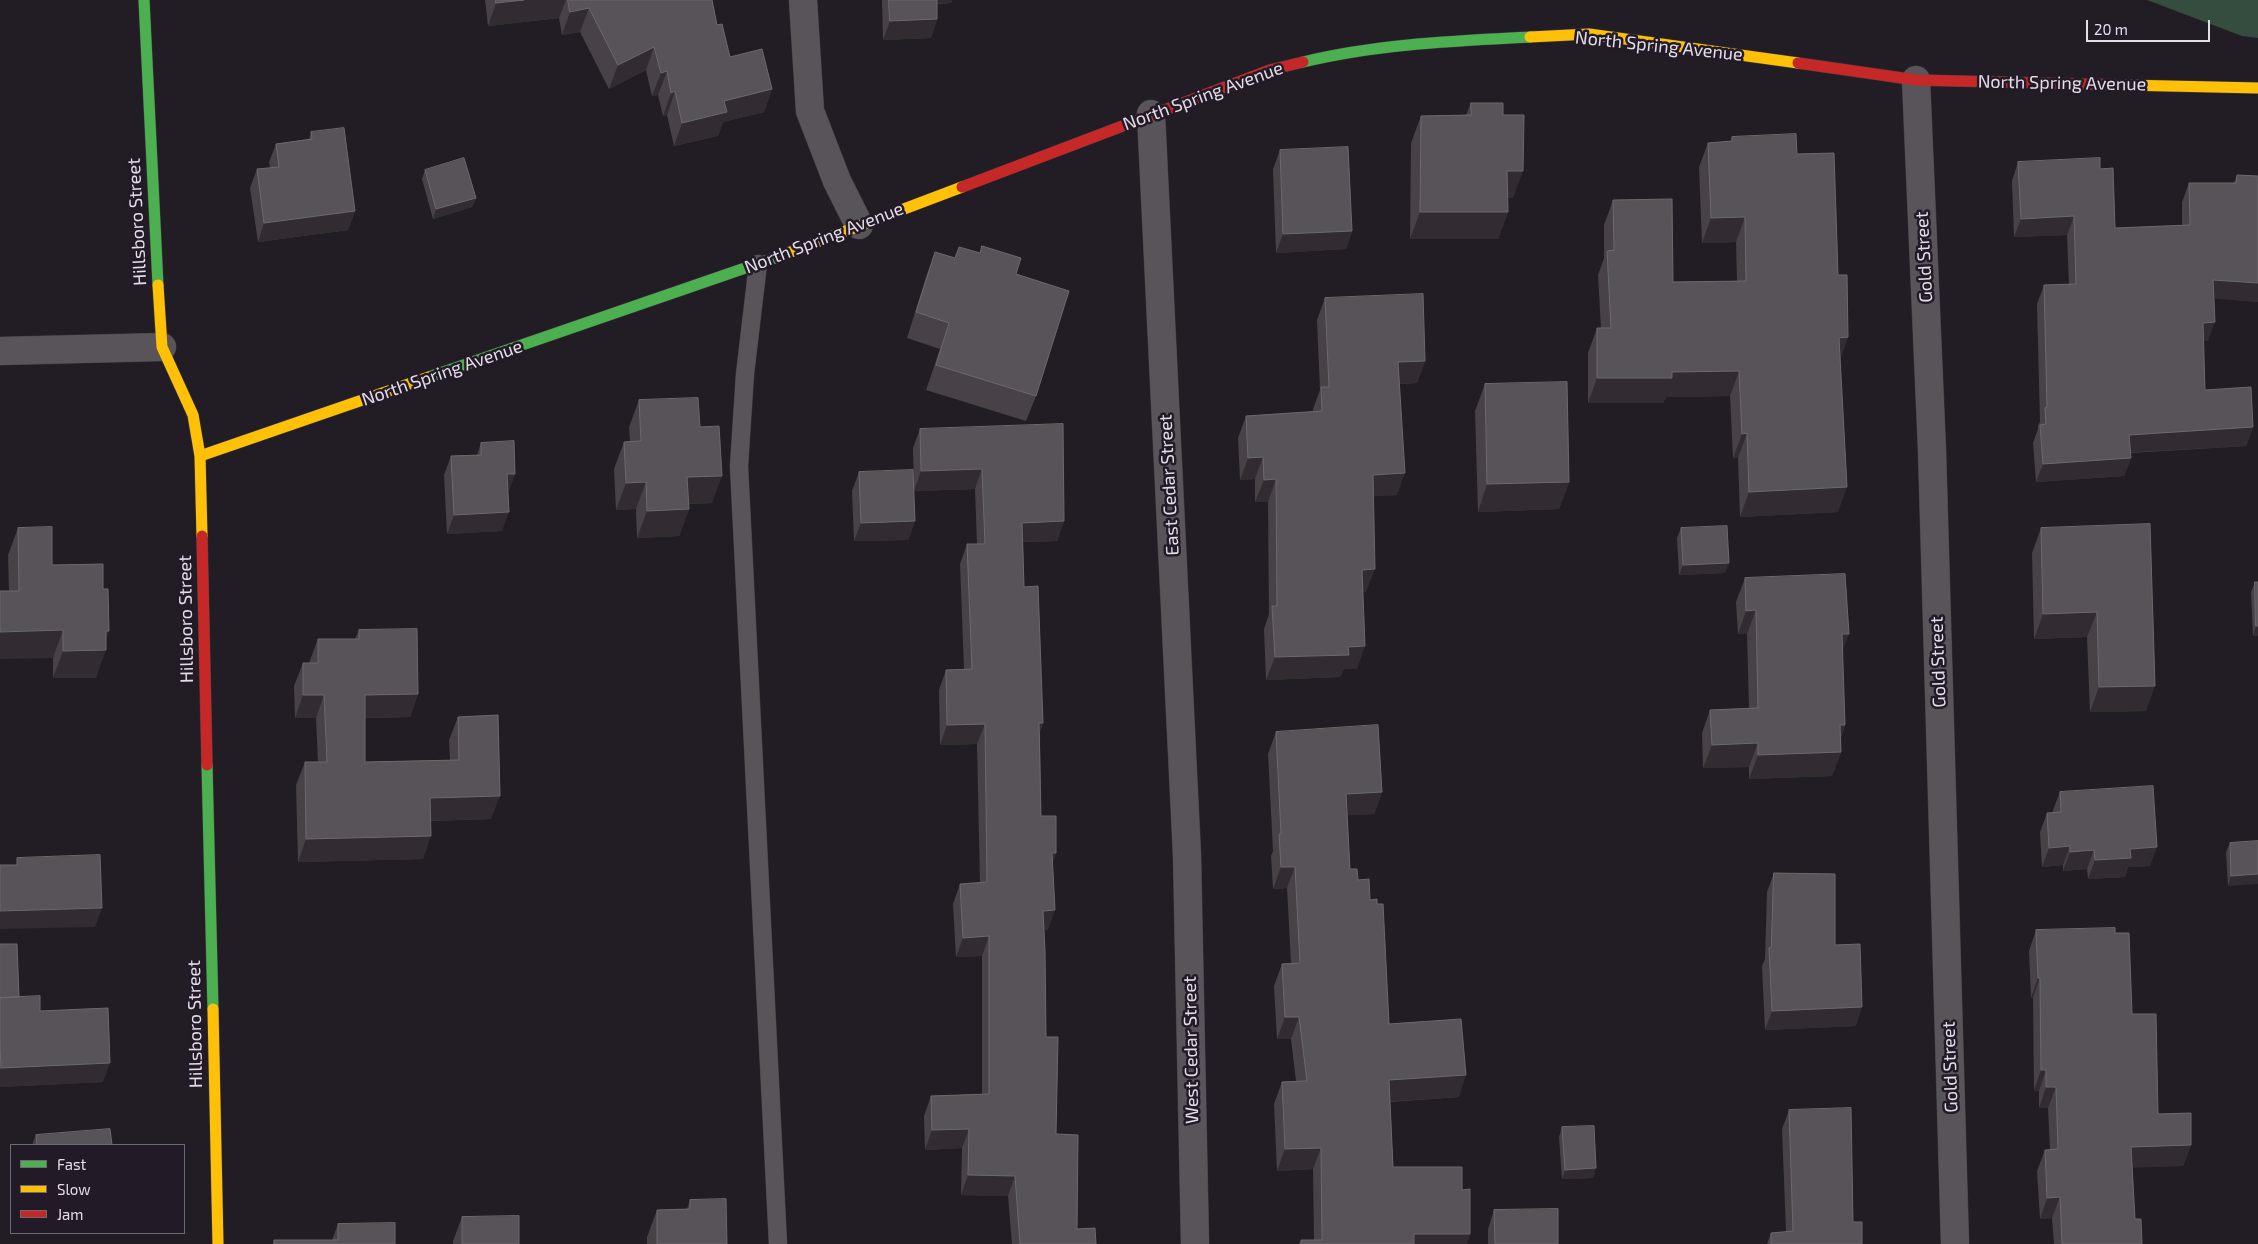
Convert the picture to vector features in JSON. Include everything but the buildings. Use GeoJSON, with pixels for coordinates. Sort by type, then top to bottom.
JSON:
{"type":"FeatureCollection","features":[{"type":"Feature","properties":{"kind":"street","name":"Hillsboro Street"},"geometry":{"type":"LineString","coordinates":[[144,0],[153,221],[162,347],[193,415],[200,456],[218,1244]]}},
{"type":"Feature","properties":{"kind":"street"},"geometry":{"type":"LineString","coordinates":[[803,0],[810,112],[837,181],[859,225]]}},
{"type":"Feature","properties":{"kind":"street","name":"North Spring Avenue"},"geometry":{"type":"LineString","coordinates":[[200,456],[758,264],[1270,70],[1345,52],[1449,41],[1589,34],[1916,80],[2258,88]]}},
{"type":"Feature","properties":{"kind":"street","name":"Gold Street"},"geometry":{"type":"LineString","coordinates":[[1916,80],[1932,450],[1955,1244]]}},
{"type":"Feature","properties":{"kind":"street","name":"East Cedar Street"},"geometry":{"type":"LineString","coordinates":[[1151,114],[1187,855]]}},
{"type":"Feature","properties":{"kind":"street"},"geometry":{"type":"LineString","coordinates":[[0,352],[162,347]]}},
{"type":"Feature","properties":{"kind":"street","name":"West Cedar Street"},"geometry":{"type":"LineString","coordinates":[[1187,855],[1196,1244]]}},
{"type":"Feature","properties":{"kind":"lane"},"geometry":{"type":"LineString","coordinates":[[758,264],[744,374],[740,466],[778,1244]]}},
{"type":"Feature","properties":{"kind":"green space"},"geometry":{"type":"Polygon","coordinates":[[[2147,0],[2258,0],[2258,38],[2242,36],[2147,0]]]}},
{"type":"Feature","properties":{"kind":"traffic: fast"},"geometry":{"type":"LineString","coordinates":[[144,0],[158,285]]}},
{"type":"Feature","properties":{"kind":"traffic: fast"},"geometry":{"type":"LineString","coordinates":[[1303,62],[1387,47],[1530,37]]}},
{"type":"Feature","properties":{"kind":"traffic: fast"},"geometry":{"type":"LineString","coordinates":[[429,377],[780,256]]}},
{"type":"Feature","properties":{"kind":"traffic: fast"},"geometry":{"type":"LineString","coordinates":[[207,765],[213,1009]]}},
{"type":"Feature","properties":{"kind":"traffic: slow"},"geometry":{"type":"LineString","coordinates":[[1530,37],[1589,34],[1798,63]]}},
{"type":"Feature","properties":{"kind":"traffic: slow"},"geometry":{"type":"LineString","coordinates":[[2124,85],[2258,88]]}},
{"type":"Feature","properties":{"kind":"traffic: slow"},"geometry":{"type":"LineString","coordinates":[[780,256],[962,187]]}},
{"type":"Feature","properties":{"kind":"traffic: slow"},"geometry":{"type":"LineString","coordinates":[[158,285],[162,347],[193,415],[200,456],[202,536]]}},
{"type":"Feature","properties":{"kind":"traffic: slow"},"geometry":{"type":"LineString","coordinates":[[200,456],[429,377]]}},
{"type":"Feature","properties":{"kind":"traffic: slow"},"geometry":{"type":"LineString","coordinates":[[213,1009],[218,1244]]}},
{"type":"Feature","properties":{"kind":"traffic: jam"},"geometry":{"type":"LineString","coordinates":[[962,187],[1270,70],[1303,62]]}},
{"type":"Feature","properties":{"kind":"traffic: jam"},"geometry":{"type":"LineString","coordinates":[[1798,63],[1916,80],[2124,85]]}},
{"type":"Feature","properties":{"kind":"traffic: jam"},"geometry":{"type":"LineString","coordinates":[[202,536],[207,765]]}}]}
